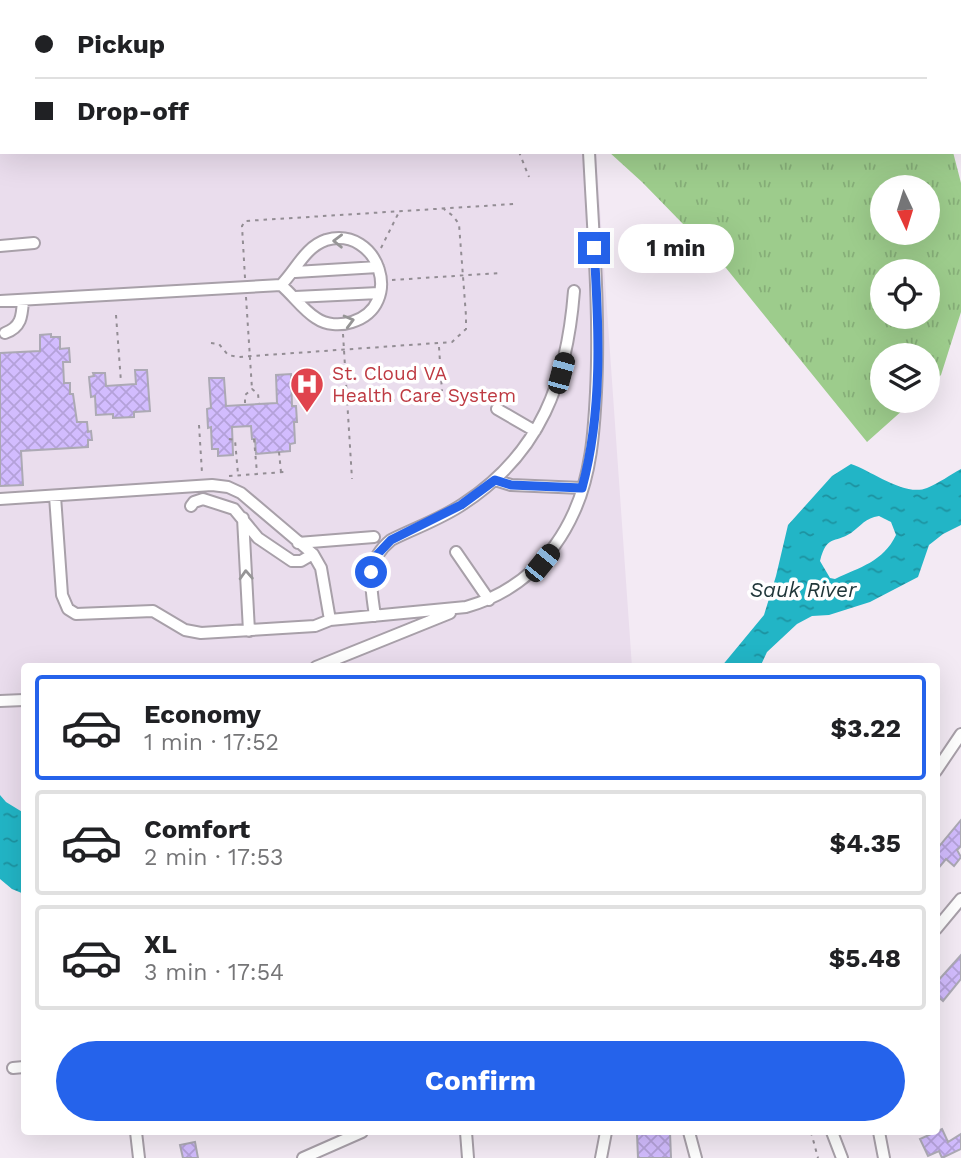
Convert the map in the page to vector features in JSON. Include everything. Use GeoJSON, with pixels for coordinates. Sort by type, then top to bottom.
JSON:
{"type":"FeatureCollection","features":[{"type":"Feature","properties":{"kind":"street"},"geometry":{"type":"LineString","coordinates":[[326,663],[489,600],[516,584],[542,563],[574,512],[592,439],[597,357],[598,321],[589,154]]}},
{"type":"Feature","properties":{"kind":"street"},"geometry":{"type":"LineString","coordinates":[[0,301],[281,285],[295,272],[303,257],[313,247],[326,240],[340,239],[354,241],[366,248],[378,267],[381,280],[379,293],[369,312],[358,320],[344,324],[330,324],[317,319],[281,285]]}},
{"type":"Feature","properties":{"kind":"street"},"geometry":{"type":"LineString","coordinates":[[0,246],[34,243]]}},
{"type":"Feature","properties":{"kind":"street"},"geometry":{"type":"LineString","coordinates":[[295,272],[378,267]]}},
{"type":"Feature","properties":{"kind":"street"},"geometry":{"type":"LineString","coordinates":[[375,616],[371,572],[374,558],[382,548],[391,540],[461,505],[495,480],[524,449],[536,431],[554,394],[568,349],[575,291]]}},
{"type":"Feature","properties":{"kind":"street"},"geometry":{"type":"LineString","coordinates":[[295,297],[379,293]]}},
{"type":"Feature","properties":{"kind":"street"},"geometry":{"type":"LineString","coordinates":[[5,333],[12,331],[20,323],[23,300]]}},
{"type":"Feature","properties":{"kind":"street"},"geometry":{"type":"LineString","coordinates":[[498,409],[536,431]]}},
{"type":"Feature","properties":{"kind":"street"},"geometry":{"type":"LineString","coordinates":[[495,480],[511,485],[582,488]]}},
{"type":"Feature","properties":{"kind":"street"},"geometry":{"type":"LineString","coordinates":[[0,499],[212,485],[228,487],[253,502],[313,554],[321,568],[330,620]]}},
{"type":"Feature","properties":{"kind":"street"},"geometry":{"type":"LineString","coordinates":[[55,496],[62,595],[68,610],[76,614],[153,611],[185,630],[201,633],[315,626],[330,620],[466,607]]}},
{"type":"Feature","properties":{"kind":"street"},"geometry":{"type":"LineString","coordinates":[[191,506],[198,500],[211,500],[234,509],[258,538],[284,557],[296,562],[313,554]]}},
{"type":"Feature","properties":{"kind":"street"},"geometry":{"type":"LineString","coordinates":[[243,518],[248,631]]}},
{"type":"Feature","properties":{"kind":"street"},"geometry":{"type":"LineString","coordinates":[[298,542],[374,537]]}},
{"type":"Feature","properties":{"kind":"street"},"geometry":{"type":"LineString","coordinates":[[456,552],[489,600]]}},
{"type":"Feature","properties":{"kind":"street"},"geometry":{"type":"LineString","coordinates":[[0,701],[21,699]]}},
{"type":"Feature","properties":{"kind":"street"},"geometry":{"type":"LineString","coordinates":[[940,765],[961,734]]}},
{"type":"Feature","properties":{"kind":"street"},"geometry":{"type":"LineString","coordinates":[[940,924],[961,899]]}},
{"type":"Feature","properties":{"kind":"street"},"geometry":{"type":"LineString","coordinates":[[136,1135],[139,1158]]}},
{"type":"Feature","properties":{"kind":"street"},"geometry":{"type":"LineString","coordinates":[[303,1158],[355,1135]]}},
{"type":"Feature","properties":{"kind":"street"},"geometry":{"type":"LineString","coordinates":[[466,1135],[468,1158]]}},
{"type":"Feature","properties":{"kind":"street"},"geometry":{"type":"LineString","coordinates":[[601,1158],[605,1135]]}},
{"type":"Feature","properties":{"kind":"street"},"geometry":{"type":"LineString","coordinates":[[691,1135],[696,1158]]}},
{"type":"Feature","properties":{"kind":"street"},"geometry":{"type":"LineString","coordinates":[[833,1135],[843,1158]]}},
{"type":"Feature","properties":{"kind":"street"},"geometry":{"type":"LineString","coordinates":[[840,1135],[843,1158]]}},
{"type":"Feature","properties":{"kind":"street"},"geometry":{"type":"LineString","coordinates":[[880,1135],[884,1158]]}},
{"type":"Feature","properties":{"kind":"path"},"geometry":{"type":"LineString","coordinates":[[520,154],[529,177]]}},
{"type":"Feature","properties":{"kind":"path"},"geometry":{"type":"LineString","coordinates":[[258,403],[258,394],[252,389],[242,226],[245,220],[514,204]]}},
{"type":"Feature","properties":{"kind":"path"},"geometry":{"type":"LineString","coordinates":[[211,343],[219,344],[232,357],[439,345],[452,342],[466,329],[463,275],[459,224],[443,208]]}},
{"type":"Feature","properties":{"kind":"path"},"geometry":{"type":"LineString","coordinates":[[379,252],[400,211]]}},
{"type":"Feature","properties":{"kind":"path"},"geometry":{"type":"LineString","coordinates":[[388,280],[500,273]]}},
{"type":"Feature","properties":{"kind":"path"},"geometry":{"type":"LineString","coordinates":[[116,316],[121,382]]}},
{"type":"Feature","properties":{"kind":"path"},"geometry":{"type":"LineString","coordinates":[[343,331],[352,479]]}},
{"type":"Feature","properties":{"kind":"path"},"geometry":{"type":"LineString","coordinates":[[439,345],[442,391]]}},
{"type":"Feature","properties":{"kind":"path"},"geometry":{"type":"LineString","coordinates":[[245,403],[245,395],[252,389]]}},
{"type":"Feature","properties":{"kind":"path"},"geometry":{"type":"LineString","coordinates":[[347,403],[400,400]]}},
{"type":"Feature","properties":{"kind":"path"},"geometry":{"type":"LineString","coordinates":[[200,425],[203,477]]}},
{"type":"Feature","properties":{"kind":"path"},"geometry":{"type":"LineString","coordinates":[[229,439],[236,440],[238,475]]}},
{"type":"Feature","properties":{"kind":"path"},"geometry":{"type":"LineString","coordinates":[[254,439],[257,474]]}},
{"type":"Feature","properties":{"kind":"path"},"geometry":{"type":"LineString","coordinates":[[279,452],[281,473]]}},
{"type":"Feature","properties":{"kind":"path"},"geometry":{"type":"LineString","coordinates":[[812,1135],[818,1158]]}},
{"type":"Feature","properties":{"kind":"shaded area","name":"St. Cloud VA Health Care System"},"geometry":{"type":"Polygon","coordinates":[[[0,154],[596,154],[632,663],[21,663],[21,811],[0,795],[0,154]]]}},
{"type":"Feature","properties":{"kind":"green space"},"geometry":{"type":"Polygon","coordinates":[[[611,154],[954,154],[961,183],[961,312],[940,376],[940,343],[870,343],[870,413],[900,413],[867,442],[726,268],[611,154]]]}},
{"type":"Feature","properties":{"kind":"water","name":"Sauk River"},"geometry":{"type":"Polygon","coordinates":[[[851,464],[899,486],[918,490],[927,488],[961,469],[961,525],[929,545],[918,577],[870,602],[829,615],[812,616],[797,624],[767,652],[762,663],[724,663],[764,615],[788,525],[832,476],[851,464]],[[879,516],[874,517],[851,533],[828,543],[820,561],[830,578],[835,579],[878,558],[896,535],[891,522],[879,516]]]}},
{"type":"Feature","properties":{"kind":"water"},"geometry":{"type":"Polygon","coordinates":[[[0,795],[21,811],[21,893],[0,879],[0,795]]]}},
{"type":"Feature","properties":{"kind":"building"},"geometry":{"type":"Polygon","coordinates":[[[51,334],[51,337],[60,337],[60,349],[69,348],[70,362],[63,362],[64,383],[70,383],[77,422],[87,422],[92,440],[88,440],[88,447],[21,451],[23,485],[0,486],[0,353],[40,351],[40,335],[51,334]]]}},
{"type":"Feature","properties":{"kind":"building"},"geometry":{"type":"Polygon","coordinates":[[[135,370],[147,370],[150,411],[134,412],[134,417],[113,418],[113,414],[96,415],[95,396],[91,397],[89,377],[94,376],[93,373],[105,373],[106,386],[136,384],[135,370]]]}},
{"type":"Feature","properties":{"kind":"building"},"geometry":{"type":"Polygon","coordinates":[[[291,374],[292,406],[296,406],[297,422],[294,422],[295,443],[290,444],[290,451],[256,454],[251,426],[232,427],[233,455],[218,456],[218,449],[212,449],[211,427],[208,428],[207,409],[211,408],[209,378],[224,378],[226,406],[277,403],[276,375],[291,374]]]}},
{"type":"Feature","properties":{"kind":"building"},"geometry":{"type":"Polygon","coordinates":[[[961,820],[961,846],[957,850],[961,857],[954,866],[946,859],[940,866],[940,845],[961,820]]]}},
{"type":"Feature","properties":{"kind":"building"},"geometry":{"type":"Polygon","coordinates":[[[961,955],[961,979],[943,1001],[940,998],[940,979],[961,955]]]}},
{"type":"Feature","properties":{"kind":"building"},"geometry":{"type":"Polygon","coordinates":[[[942,1129],[948,1142],[961,1134],[961,1149],[942,1158],[939,1151],[928,1156],[920,1139],[929,1135],[940,1135],[942,1129]]]}},
{"type":"Feature","properties":{"kind":"building"},"geometry":{"type":"Polygon","coordinates":[[[637,1135],[670,1135],[671,1158],[638,1158],[637,1135]]]}},
{"type":"Feature","properties":{"kind":"building"},"geometry":{"type":"Polygon","coordinates":[[[195,1142],[198,1158],[183,1158],[180,1145],[195,1142]]]}},
{"type":"Feature","properties":{"kind":"place","name":"St. Cloud VA Health Care System"},"geometry":{"type":"Point","coordinates":[307,414]}},
{"type":"Feature","properties":{"kind":"route"},"geometry":{"type":"LineString","coordinates":[[371,572],[374,558],[391,540],[461,505],[495,480],[511,485],[582,488],[592,439],[597,370],[598,321],[594,248]]}}]}
